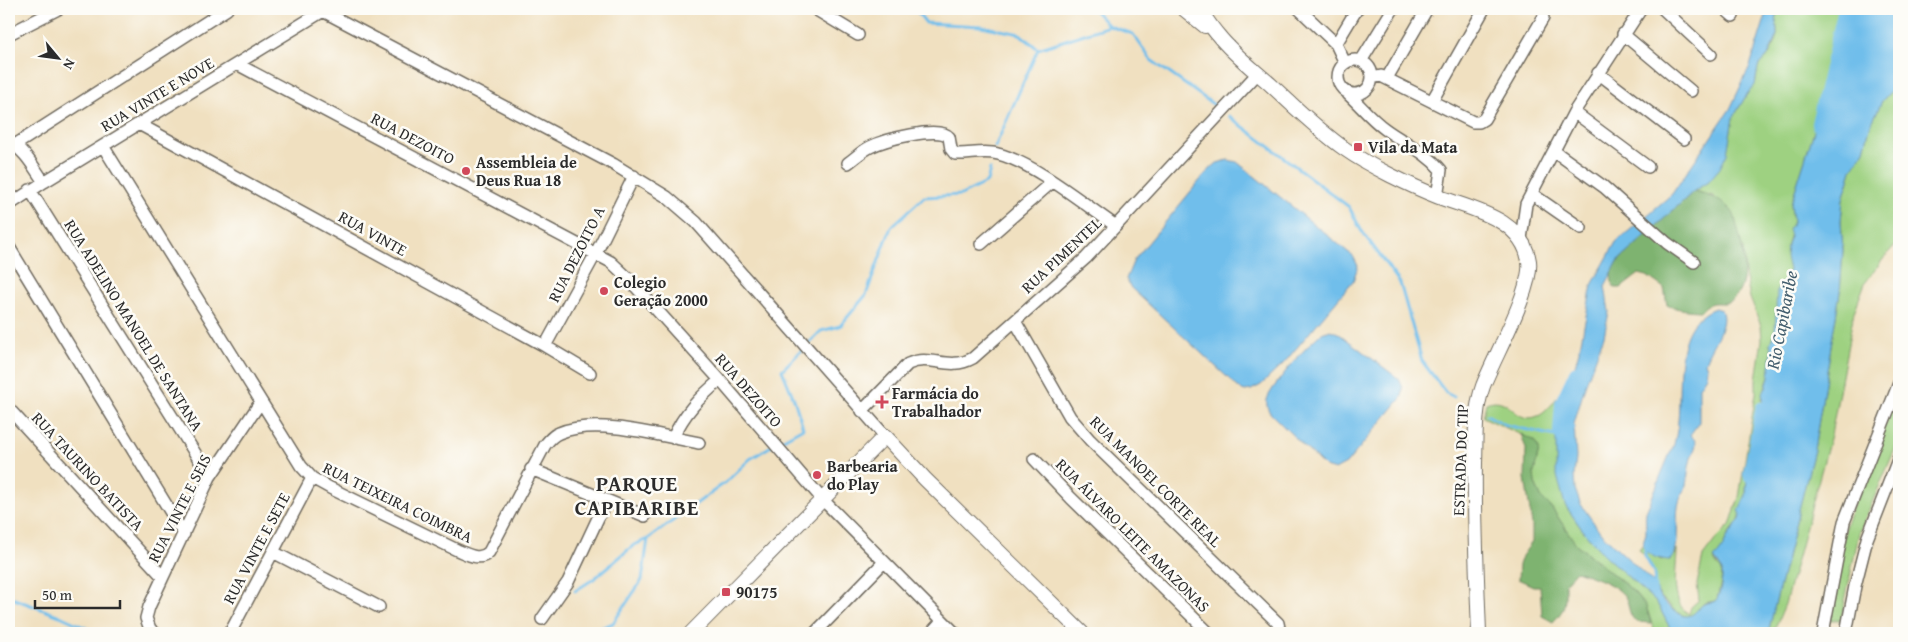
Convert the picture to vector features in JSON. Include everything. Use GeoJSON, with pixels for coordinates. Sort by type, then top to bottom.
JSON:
{"type":"FeatureCollection","features":[{"type":"Feature","properties":{"kind":"street"},"geometry":{"type":"LineString","coordinates":[[9,34],[58,9]]}},
{"type":"Feature","properties":{"kind":"street"},"geometry":{"type":"LineString","coordinates":[[44,182],[12,143],[227,9]]}},
{"type":"Feature","properties":{"kind":"street"},"geometry":{"type":"LineString","coordinates":[[816,9],[858,35]]}},
{"type":"Feature","properties":{"kind":"street"},"geometry":{"type":"LineString","coordinates":[[1184,9],[1218,36],[1315,125],[1345,149],[1437,197],[1480,212],[1510,227],[1529,199],[1574,112],[1641,9]]}},
{"type":"Feature","properties":{"kind":"street"},"geometry":{"type":"LineString","coordinates":[[1199,9],[1218,36]]}},
{"type":"Feature","properties":{"kind":"street"},"geometry":{"type":"LineString","coordinates":[[1207,9],[1234,52]]}},
{"type":"Feature","properties":{"kind":"street"},"geometry":{"type":"LineString","coordinates":[[1299,9],[1336,44],[1346,63]]}},
{"type":"Feature","properties":{"kind":"street"},"geometry":{"type":"LineString","coordinates":[[1336,44],[1357,9]]}},
{"type":"Feature","properties":{"kind":"street"},"geometry":{"type":"LineString","coordinates":[[1361,61],[1393,9]]}},
{"type":"Feature","properties":{"kind":"street"},"geometry":{"type":"LineString","coordinates":[[1387,78],[1427,9]]}},
{"type":"Feature","properties":{"kind":"street"},"geometry":{"type":"LineString","coordinates":[[1432,101],[1484,9]]}},
{"type":"Feature","properties":{"kind":"street"},"geometry":{"type":"LineString","coordinates":[[1663,9],[1711,54]]}},
{"type":"Feature","properties":{"kind":"street"},"geometry":{"type":"LineString","coordinates":[[321,10],[634,176],[667,197],[696,222],[884,436],[925,479],[1082,633]]}},
{"type":"Feature","properties":{"kind":"street","name":"RUA VINTE E NOVE"},"geometry":{"type":"LineString","coordinates":[[9,205],[30,190],[237,64],[321,10]]}},
{"type":"Feature","properties":{"kind":"street"},"geometry":{"type":"LineString","coordinates":[[1372,78],[1381,76],[1387,78],[1473,122],[1479,122],[1484,118],[1543,18]]}},
{"type":"Feature","properties":{"kind":"street"},"geometry":{"type":"LineString","coordinates":[[1624,34],[1691,91]]}},
{"type":"Feature","properties":{"kind":"street"},"geometry":{"type":"LineString","coordinates":[[1348,94],[1364,92],[1371,84],[1370,68],[1361,61],[1351,60],[1341,66],[1337,76],[1340,87],[1383,128],[1433,161],[1441,170],[1437,197]]}},
{"type":"Feature","properties":{"kind":"street","name":"RUA DEZOITO"},"geometry":{"type":"LineString","coordinates":[[237,64],[611,262],[627,277],[720,380],[822,499],[955,633]]}},
{"type":"Feature","properties":{"kind":"street","name":"RUA PIMENTEL"},"geometry":{"type":"LineString","coordinates":[[862,411],[908,364],[916,360],[954,365],[964,363],[973,358],[1086,258],[1258,73]]}},
{"type":"Feature","properties":{"kind":"street"},"geometry":{"type":"LineString","coordinates":[[1598,73],[1684,139]]}},
{"type":"Feature","properties":{"kind":"street"},"geometry":{"type":"LineString","coordinates":[[1364,92],[1370,114]]}},
{"type":"Feature","properties":{"kind":"street"},"geometry":{"type":"LineString","coordinates":[[1574,112],[1648,167]]}},
{"type":"Feature","properties":{"kind":"street","name":"RUA VINTE"},"geometry":{"type":"LineString","coordinates":[[139,124],[546,346],[590,373]]}},
{"type":"Feature","properties":{"kind":"street"},"geometry":{"type":"LineString","coordinates":[[848,163],[870,147],[907,136],[940,132],[948,134],[951,149],[956,154],[996,153],[1021,164],[1052,182],[1116,226]]}},
{"type":"Feature","properties":{"kind":"street","name":"RUA TEIXEIRA COIMBRA"},"geometry":{"type":"LineString","coordinates":[[103,146],[260,402],[301,466],[312,478],[457,550],[480,557],[486,556],[489,552],[531,469],[545,445],[558,433],[571,429],[610,427],[699,443]]}},
{"type":"Feature","properties":{"kind":"street"},"geometry":{"type":"LineString","coordinates":[[1554,151],[1604,187],[1667,243],[1694,262]]}},
{"type":"Feature","properties":{"kind":"street","name":"RUA DEZOITO A"},"geometry":{"type":"LineString","coordinates":[[546,346],[596,253],[634,176]]}},
{"type":"Feature","properties":{"kind":"street"},"geometry":{"type":"LineString","coordinates":[[981,244],[1052,182]]}},
{"type":"Feature","properties":{"kind":"street","name":"RUA ADELINO MANOEL DE SANTANA"},"geometry":{"type":"LineString","coordinates":[[30,190],[210,477]]}},
{"type":"Feature","properties":{"kind":"street"},"geometry":{"type":"LineString","coordinates":[[1529,199],[1581,228]]}},
{"type":"Feature","properties":{"kind":"street"},"geometry":{"type":"LineString","coordinates":[[1520,239],[1529,199]]}},
{"type":"Feature","properties":{"kind":"street","name":"ESTRADA DO TIP"},"geometry":{"type":"LineString","coordinates":[[1479,633],[1474,509],[1476,418],[1483,387],[1524,292],[1529,264],[1526,249],[1510,227]]}},
{"type":"Feature","properties":{"kind":"street"},"geometry":{"type":"LineString","coordinates":[[9,247],[184,534]]}},
{"type":"Feature","properties":{"kind":"street","name":"RUA MANOEL CORTE REAL"},"geometry":{"type":"LineString","coordinates":[[1015,321],[1070,417],[1090,440],[1279,628]]}},
{"type":"Feature","properties":{"kind":"street"},"geometry":{"type":"LineString","coordinates":[[673,438],[688,410],[720,380]]}},
{"type":"Feature","properties":{"kind":"street"},"geometry":{"type":"LineString","coordinates":[[1823,633],[1844,522],[1899,383]]}},
{"type":"Feature","properties":{"kind":"street","name":"RUA VINTE E SEIS"},"geometry":{"type":"LineString","coordinates":[[155,633],[150,629],[146,618],[149,607],[210,477],[260,402]]}},
{"type":"Feature","properties":{"kind":"street","name":"RUA TAURINO BATISTA"},"geometry":{"type":"LineString","coordinates":[[9,409],[163,577]]}},
{"type":"Feature","properties":{"kind":"street"},"geometry":{"type":"LineString","coordinates":[[691,633],[884,436]]}},
{"type":"Feature","properties":{"kind":"street"},"geometry":{"type":"LineString","coordinates":[[1846,633],[1867,539],[1899,457]]}},
{"type":"Feature","properties":{"kind":"street","name":"RUA ÁLVARO LEITE AMAZONAS"},"geometry":{"type":"LineString","coordinates":[[1034,459],[1071,498],[1210,633]]}},
{"type":"Feature","properties":{"kind":"street"},"geometry":{"type":"LineString","coordinates":[[531,469],[645,516]]}},
{"type":"Feature","properties":{"kind":"street","name":"RUA VINTE E SETE"},"geometry":{"type":"LineString","coordinates":[[230,633],[312,478]]}},
{"type":"Feature","properties":{"kind":"street"},"geometry":{"type":"LineString","coordinates":[[542,619],[568,582],[606,501]]}},
{"type":"Feature","properties":{"kind":"street"},"geometry":{"type":"LineString","coordinates":[[273,552],[379,607]]}},
{"type":"Feature","properties":{"kind":"street"},"geometry":{"type":"LineString","coordinates":[[815,633],[884,562]]}},
{"type":"Feature","properties":{"kind":"street"},"geometry":{"type":"LineString","coordinates":[[931,633],[942,621]]}},
{"type":"Feature","properties":{"kind":"green space"},"geometry":{"type":"Polygon","coordinates":[[[1776,9],[1846,9],[1839,21],[1830,46],[1831,66],[1839,65],[1836,87],[1824,101],[1791,203],[1793,222],[1787,244],[1789,270],[1784,283],[1775,330],[1770,344],[1772,351],[1769,376],[1762,399],[1764,404],[1761,417],[1758,416],[1761,447],[1760,449],[1754,449],[1750,461],[1751,468],[1747,472],[1746,495],[1739,521],[1727,537],[1722,551],[1714,560],[1722,571],[1717,599],[1704,603],[1695,614],[1687,617],[1676,612],[1660,596],[1655,588],[1654,573],[1649,561],[1639,549],[1643,544],[1645,550],[1661,560],[1675,555],[1677,549],[1676,594],[1683,609],[1689,614],[1691,607],[1699,600],[1697,584],[1703,556],[1730,525],[1739,497],[1756,393],[1756,379],[1762,340],[1761,326],[1750,298],[1743,248],[1713,196],[1694,191],[1708,182],[1729,142],[1733,118],[1747,94],[1755,85],[1758,67],[1773,47],[1777,35],[1776,9]]]}},
{"type":"Feature","properties":{"kind":"green space"},"geometry":{"type":"Polygon","coordinates":[[[1899,82],[1899,241],[1865,283],[1854,312],[1831,435],[1785,604],[1773,633],[1768,633],[1814,450],[1840,292],[1843,250],[1841,221],[1843,199],[1852,170],[1864,150],[1870,127],[1882,101],[1899,82]]]}},
{"type":"Feature","properties":{"kind":"green space"},"geometry":{"type":"Polygon","coordinates":[[[1694,191],[1718,200],[1731,210],[1735,218],[1744,266],[1742,286],[1738,294],[1728,302],[1709,304],[1701,311],[1697,311],[1678,309],[1667,305],[1664,288],[1647,276],[1639,274],[1621,288],[1615,288],[1612,278],[1618,261],[1694,191]]]}},
{"type":"Feature","properties":{"kind":"green space"},"geometry":{"type":"Polygon","coordinates":[[[1574,371],[1556,437],[1565,505],[1602,553],[1657,603],[1670,628],[1669,633],[1655,633],[1646,606],[1633,591],[1576,544],[1551,507],[1541,497],[1535,484],[1534,473],[1539,449],[1534,441],[1483,417],[1486,403],[1494,401],[1507,405],[1523,417],[1538,416],[1553,403],[1574,371]]]}},
{"type":"Feature","properties":{"kind":"green space"},"geometry":{"type":"Polygon","coordinates":[[[1899,389],[1899,440],[1859,533],[1841,620],[1828,620],[1846,524],[1899,389]]]}},
{"type":"Feature","properties":{"kind":"green space"},"geometry":{"type":"Polygon","coordinates":[[[1521,434],[1534,441],[1539,449],[1534,473],[1535,484],[1541,497],[1551,507],[1576,544],[1633,591],[1646,606],[1651,623],[1636,622],[1631,615],[1625,597],[1616,588],[1576,571],[1565,583],[1563,609],[1558,617],[1553,622],[1542,616],[1540,586],[1533,586],[1518,579],[1522,556],[1532,542],[1532,525],[1525,478],[1526,449],[1521,434]]]}},
{"type":"Feature","properties":{"kind":"water","name":"Rio Capibaribe"},"geometry":{"type":"Polygon","coordinates":[[[1768,9],[1776,9],[1777,35],[1768,56],[1758,67],[1755,85],[1747,94],[1733,118],[1727,154],[1720,168],[1708,182],[1694,191],[1618,261],[1605,286],[1609,312],[1604,336],[1585,386],[1574,424],[1576,457],[1574,476],[1575,489],[1580,503],[1601,533],[1655,584],[1661,599],[1671,609],[1681,615],[1692,615],[1704,604],[1714,602],[1717,599],[1721,587],[1722,571],[1714,558],[1721,551],[1728,536],[1740,519],[1739,510],[1746,495],[1747,472],[1751,468],[1751,452],[1754,449],[1760,449],[1762,446],[1755,425],[1758,416],[1761,416],[1764,404],[1762,393],[1766,388],[1769,376],[1772,351],[1770,344],[1775,330],[1777,290],[1781,283],[1784,282],[1789,270],[1786,257],[1790,236],[1788,229],[1793,222],[1791,203],[1824,100],[1836,87],[1835,83],[1839,65],[1831,66],[1830,45],[1839,21],[1846,9],[1899,9],[1899,82],[1882,101],[1870,127],[1864,150],[1852,170],[1843,199],[1841,221],[1843,250],[1840,292],[1814,450],[1768,633],[1669,633],[1670,628],[1657,603],[1602,553],[1565,505],[1556,472],[1556,437],[1580,347],[1592,285],[1616,242],[1672,194],[1730,109],[1750,66],[1768,9]]]}},
{"type":"Feature","properties":{"kind":"water"},"geometry":{"type":"Polygon","coordinates":[[[1228,160],[1237,162],[1353,256],[1358,266],[1353,281],[1284,363],[1261,385],[1245,391],[1240,389],[1131,288],[1126,279],[1134,260],[1206,173],[1217,163],[1228,160]]]}},
{"type":"Feature","properties":{"kind":"water"},"geometry":{"type":"Polygon","coordinates":[[[1715,308],[1721,310],[1723,316],[1721,330],[1707,357],[1705,363],[1707,367],[1706,376],[1699,387],[1699,422],[1690,435],[1694,439],[1696,446],[1690,462],[1685,489],[1678,506],[1676,548],[1670,560],[1654,557],[1644,549],[1643,545],[1646,533],[1646,512],[1674,443],[1678,424],[1680,366],[1683,347],[1689,331],[1699,317],[1715,308]]]}},
{"type":"Feature","properties":{"kind":"water"},"geometry":{"type":"Polygon","coordinates":[[[1330,330],[1338,333],[1399,379],[1403,388],[1402,397],[1346,464],[1335,470],[1325,467],[1274,417],[1268,410],[1267,403],[1269,394],[1300,354],[1317,337],[1330,330]]]}},
{"type":"Feature","properties":{"kind":"waterway"},"geometry":{"type":"LineString","coordinates":[[915,9],[926,23],[981,26],[1020,34],[1038,49],[1109,26],[1133,34],[1151,60],[1217,107]]}},
{"type":"Feature","properties":{"kind":"waterway"},"geometry":{"type":"LineString","coordinates":[[1093,9],[1109,26]]}},
{"type":"Feature","properties":{"kind":"waterway","name":"Rio Capibaribe"},"geometry":{"type":"LineString","coordinates":[[1821,124],[1848,9]]}},
{"type":"Feature","properties":{"kind":"waterway"},"geometry":{"type":"LineString","coordinates":[[995,147],[1038,49]]}},
{"type":"Feature","properties":{"kind":"waterway"},"geometry":{"type":"LineString","coordinates":[[1229,116],[1349,207],[1361,230],[1400,283],[1422,361],[1446,393],[1454,397]]}},
{"type":"Feature","properties":{"kind":"waterway"},"geometry":{"type":"LineString","coordinates":[[808,344],[821,331],[840,326],[866,295],[891,227],[924,197],[961,195],[987,182],[990,169]]}},
{"type":"Feature","properties":{"kind":"waterway"},"geometry":{"type":"LineString","coordinates":[[778,442],[803,428],[782,370],[804,348]]}},
{"type":"Feature","properties":{"kind":"waterway"},"geometry":{"type":"LineString","coordinates":[[1563,432],[1565,403],[1578,375]]}},
{"type":"Feature","properties":{"kind":"waterway","name":"Rio Capibaribe"},"geometry":{"type":"LineString","coordinates":[[1753,474],[1765,410]]}},
{"type":"Feature","properties":{"kind":"waterway"},"geometry":{"type":"LineString","coordinates":[[1487,415],[1506,425],[1559,437]]}},
{"type":"Feature","properties":{"kind":"waterway"},"geometry":{"type":"LineString","coordinates":[[589,633],[613,623],[642,580],[648,539],[726,482],[750,459],[773,445]]}},
{"type":"Feature","properties":{"kind":"waterway"},"geometry":{"type":"LineString","coordinates":[[575,591],[595,578],[634,545],[648,539]]}},
{"type":"Feature","properties":{"kind":"waterway"},"geometry":{"type":"LineString","coordinates":[[1645,550],[1645,556],[1654,573],[1655,589]]}},
{"type":"Feature","properties":{"kind":"waterway"},"geometry":{"type":"LineString","coordinates":[[9,597],[60,616],[97,633]]}},
{"type":"Feature","properties":{"kind":"place","name":"Vila da Mata"},"geometry":{"type":"Point","coordinates":[1358,147]}},
{"type":"Feature","properties":{"kind":"place","name":"Assembleia de Deus Rua 18"},"geometry":{"type":"Point","coordinates":[466,171]}},
{"type":"Feature","properties":{"kind":"place","name":"Colegio Geração 2000"},"geometry":{"type":"Point","coordinates":[604,291]}},
{"type":"Feature","properties":{"kind":"place","name":"Farmácia do Trabalhador"},"geometry":{"type":"Point","coordinates":[882,402]}},
{"type":"Feature","properties":{"kind":"place","name":"Barbearia do Play"},"geometry":{"type":"Point","coordinates":[817,475]}},
{"type":"Feature","properties":{"kind":"place","name":"90175"},"geometry":{"type":"Point","coordinates":[726,592]}},
{"type":"Feature","properties":{"kind":"district","name":"PARQUE CAPIBARIBE"},"geometry":{"type":"Point","coordinates":[637,496]}}]}
